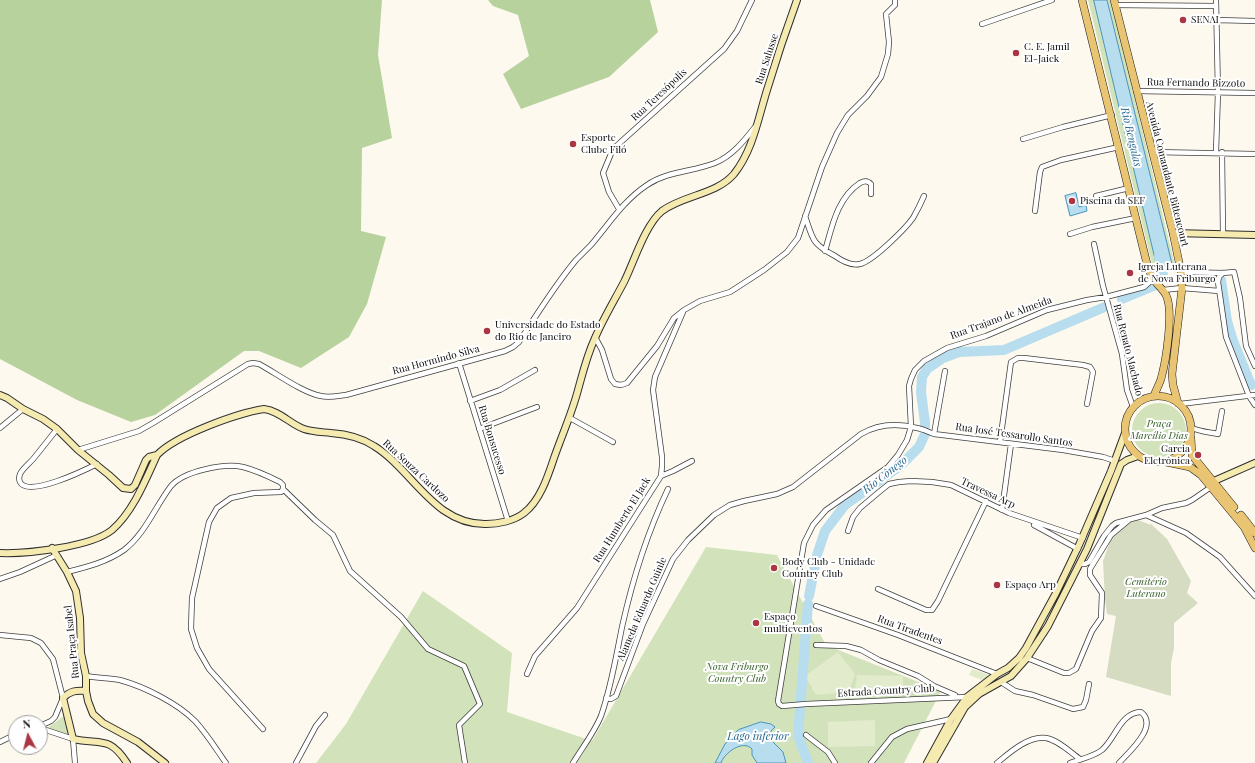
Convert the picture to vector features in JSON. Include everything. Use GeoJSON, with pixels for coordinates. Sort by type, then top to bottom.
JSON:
{"type":"FeatureCollection","features":[{"type":"Feature","properties":{"kind":"main road"},"geometry":{"type":"LineString","coordinates":[[1082,0],[1112,116],[1147,264],[1153,279],[1167,296],[1169,325],[1167,349],[1161,380],[1154,396]]}},
{"type":"Feature","properties":{"kind":"main road","name":"Avenida Comandante Bittencourt"},"geometry":{"type":"LineString","coordinates":[[1114,3],[1173,233],[1181,272],[1182,288],[1172,377],[1179,404]]}},
{"type":"Feature","properties":{"kind":"main road"},"geometry":{"type":"LineString","coordinates":[[1255,533],[1212,484],[1195,470],[1190,467],[1166,462],[1150,462],[1138,456],[1129,446],[1124,433],[1126,419],[1133,407],[1146,398],[1154,396],[1171,398],[1179,404],[1189,417],[1192,428],[1192,455],[1212,484],[1244,527],[1255,548]]}},
{"type":"Feature","properties":{"kind":"main road"},"geometry":{"type":"LineString","coordinates":[[1166,462],[1179,455],[1191,436]]}},
{"type":"Feature","properties":{"kind":"street","name":"Rua Teresópolis"},"geometry":{"type":"LineString","coordinates":[[620,209],[609,192],[602,173],[613,149],[724,49],[737,31],[752,0]]}},
{"type":"Feature","properties":{"kind":"street","name":"Rua Salusse"},"geometry":{"type":"LineString","coordinates":[[757,125],[796,0]]}},
{"type":"Feature","properties":{"kind":"street"},"geometry":{"type":"LineString","coordinates":[[595,337],[602,350],[611,379],[615,384],[621,385],[627,383],[657,346],[674,318],[684,310],[700,301],[730,292],[764,270],[787,252],[798,238],[822,167],[837,133],[848,115],[867,96],[881,77],[888,54],[889,42],[886,14],[895,5],[895,0]]}},
{"type":"Feature","properties":{"kind":"street"},"geometry":{"type":"LineString","coordinates":[[982,24],[1052,0]]}},
{"type":"Feature","properties":{"kind":"street"},"geometry":{"type":"LineString","coordinates":[[1216,0],[1218,92],[1216,152]]}},
{"type":"Feature","properties":{"kind":"street"},"geometry":{"type":"LineString","coordinates":[[1114,3],[1216,6]]}},
{"type":"Feature","properties":{"kind":"street"},"geometry":{"type":"LineString","coordinates":[[1216,20],[1255,21]]}},
{"type":"Feature","properties":{"kind":"street","name":"Rua Fernando Bizzoto"},"geometry":{"type":"LineString","coordinates":[[1136,91],[1255,92]]}},
{"type":"Feature","properties":{"kind":"street"},"geometry":{"type":"LineString","coordinates":[[1023,139],[1063,127],[1112,116]]}},
{"type":"Feature","properties":{"kind":"street","name":"Rua Hormindo Silva"},"geometry":{"type":"LineString","coordinates":[[78,450],[139,431],[153,424],[231,374],[253,363],[259,364],[301,388],[319,396],[330,397],[346,395],[505,351],[519,342],[576,260],[620,209],[647,185],[662,177],[675,172],[717,162],[739,146],[757,125]]}},
{"type":"Feature","properties":{"kind":"street","name":"Rua Souza Cardozo"},"geometry":{"type":"LineString","coordinates":[[97,464],[120,486],[126,490],[131,489],[135,485],[146,460],[149,457],[157,454],[178,440],[206,427],[264,409],[271,410],[304,429],[356,438],[374,446],[395,463],[413,482],[450,515],[466,522],[485,524],[508,521],[523,514],[532,505],[548,474],[570,418],[586,360],[595,337],[627,276],[639,247],[654,221],[660,212],[670,206],[716,187],[733,175],[743,160],[753,139],[757,125]]}},
{"type":"Feature","properties":{"kind":"street"},"geometry":{"type":"LineString","coordinates":[[1035,210],[1040,172],[1042,168],[1060,160],[1119,147]]}},
{"type":"Feature","properties":{"kind":"street"},"geometry":{"type":"LineString","coordinates":[[1152,152],[1222,152],[1255,154]]}},
{"type":"Feature","properties":{"kind":"street"},"geometry":{"type":"LineString","coordinates":[[1222,152],[1223,234]]}},
{"type":"Feature","properties":{"kind":"street"},"geometry":{"type":"LineString","coordinates":[[825,251],[834,219],[842,202],[856,186],[863,181],[868,181],[871,184],[871,194]]}},
{"type":"Feature","properties":{"kind":"street"},"geometry":{"type":"LineString","coordinates":[[1096,196],[1129,188]]}},
{"type":"Feature","properties":{"kind":"street"},"geometry":{"type":"LineString","coordinates":[[805,216],[812,238],[818,246],[844,262],[861,264],[874,256],[898,234],[913,217],[924,196]]}},
{"type":"Feature","properties":{"kind":"street"},"geometry":{"type":"LineString","coordinates":[[1070,234],[1092,227],[1136,218]]}},
{"type":"Feature","properties":{"kind":"street"},"geometry":{"type":"LineString","coordinates":[[1173,233],[1255,236]]}},
{"type":"Feature","properties":{"kind":"street","name":"Rua Renato Machado"},"geometry":{"type":"LineString","coordinates":[[1094,244],[1103,286],[1120,346],[1127,390],[1133,407]]}},
{"type":"Feature","properties":{"kind":"street"},"geometry":{"type":"LineString","coordinates":[[1181,272],[1234,272],[1240,298],[1246,346],[1255,366]]}},
{"type":"Feature","properties":{"kind":"street"},"geometry":{"type":"LineString","coordinates":[[1223,273],[1218,280],[1226,337],[1249,396],[1255,405]]}},
{"type":"Feature","properties":{"kind":"street","name":"Rua Trajano de Almeida"},"geometry":{"type":"LineString","coordinates":[[911,427],[911,379],[915,370],[924,361],[947,348],[986,336],[1048,310],[1144,287],[1153,279]]}},
{"type":"Feature","properties":{"kind":"street"},"geometry":{"type":"LineString","coordinates":[[1163,290],[1182,288],[1219,291]]}},
{"type":"Feature","properties":{"kind":"street","name":"Rua Humberto El Jack"},"geometry":{"type":"LineString","coordinates":[[527,674],[535,656],[577,608],[661,476],[662,457],[653,390],[655,377],[684,310]]}},
{"type":"Feature","properties":{"kind":"street"},"geometry":{"type":"LineString","coordinates":[[1000,442],[1011,362],[1018,358],[1090,367],[1093,372],[1087,404]]}},
{"type":"Feature","properties":{"kind":"street","name":"Rua Bonsucesso"},"geometry":{"type":"LineString","coordinates":[[459,363],[508,521]]}},
{"type":"Feature","properties":{"kind":"street"},"geometry":{"type":"LineString","coordinates":[[470,401],[496,391],[535,370]]}},
{"type":"Feature","properties":{"kind":"street"},"geometry":{"type":"LineString","coordinates":[[934,434],[945,372]]}},
{"type":"Feature","properties":{"kind":"street"},"geometry":{"type":"LineString","coordinates":[[0,395],[57,429],[78,450],[97,464]]}},
{"type":"Feature","properties":{"kind":"street"},"geometry":{"type":"LineString","coordinates":[[1179,404],[1255,395]]}},
{"type":"Feature","properties":{"kind":"street"},"geometry":{"type":"LineString","coordinates":[[479,429],[537,407]]}},
{"type":"Feature","properties":{"kind":"street"},"geometry":{"type":"LineString","coordinates":[[0,428],[23,409]]}},
{"type":"Feature","properties":{"kind":"street"},"geometry":{"type":"LineString","coordinates":[[1192,428],[1202,432],[1218,434],[1222,411]]}},
{"type":"Feature","properties":{"kind":"street"},"geometry":{"type":"LineString","coordinates":[[570,418],[613,442]]}},
{"type":"Feature","properties":{"kind":"street","name":"Alameda Eduardo Guinle"},"geometry":{"type":"LineString","coordinates":[[606,698],[611,699],[616,696],[643,624],[672,559],[688,540],[714,515],[730,505],[744,500],[777,494],[793,487],[861,434],[870,429],[892,425],[911,427]]}},
{"type":"Feature","properties":{"kind":"street","name":"Rua José Tessarollo Santos"},"geometry":{"type":"LineString","coordinates":[[911,427],[934,434],[1063,450],[1103,457],[1115,461]]}},
{"type":"Feature","properties":{"kind":"street","name":"Estrada Country Club"},"geometry":{"type":"LineString","coordinates":[[911,427],[907,440],[898,455],[888,467],[826,510],[813,525],[804,543],[778,700],[779,704],[782,706],[956,696],[967,697]]}},
{"type":"Feature","properties":{"kind":"street"},"geometry":{"type":"LineString","coordinates":[[57,429],[21,472],[19,479],[21,484],[26,487],[45,485],[97,464]]}},
{"type":"Feature","properties":{"kind":"street"},"geometry":{"type":"LineString","coordinates":[[927,763],[951,719],[967,697],[997,674],[1008,668],[1019,658],[1026,648],[1078,549],[1115,461],[1124,433]]}},
{"type":"Feature","properties":{"kind":"street"},"geometry":{"type":"LineString","coordinates":[[1002,510],[1011,444]]}},
{"type":"Feature","properties":{"kind":"street"},"geometry":{"type":"LineString","coordinates":[[0,553],[18,554],[52,548],[94,539],[111,530],[125,517],[142,488],[157,454]]}},
{"type":"Feature","properties":{"kind":"street"},"geometry":{"type":"LineString","coordinates":[[933,763],[965,707],[979,694],[1011,676],[1027,658],[1048,626],[1080,564],[1121,464],[1138,456]]}},
{"type":"Feature","properties":{"kind":"street"},"geometry":{"type":"LineString","coordinates":[[661,476],[692,461]]}},
{"type":"Feature","properties":{"kind":"street"},"geometry":{"type":"LineString","coordinates":[[1080,564],[1089,562],[1112,526],[1116,523],[1146,515],[1162,508],[1186,503],[1212,484],[1255,463]]}},
{"type":"Feature","properties":{"kind":"street"},"geometry":{"type":"LineString","coordinates":[[67,572],[99,564],[124,550],[137,537],[172,486],[183,477],[200,471],[226,465],[243,467],[280,482],[283,489],[333,535],[350,571],[401,617],[428,648],[464,666],[480,704],[459,725],[465,763]]}},
{"type":"Feature","properties":{"kind":"street","name":"Travessa Arp"},"geometry":{"type":"LineString","coordinates":[[848,531],[853,517],[860,508],[889,484],[899,482],[932,482],[951,485],[1024,519],[1083,538]]}},
{"type":"Feature","properties":{"kind":"street"},"geometry":{"type":"LineString","coordinates":[[263,729],[209,670],[197,648],[191,629],[192,598],[209,522],[217,508],[231,498],[254,493],[276,493],[281,492],[283,489]]}},
{"type":"Feature","properties":{"kind":"street"},"geometry":{"type":"LineString","coordinates":[[573,763],[599,721],[640,562],[668,489]]}},
{"type":"Feature","properties":{"kind":"street"},"geometry":{"type":"LineString","coordinates":[[878,589],[926,610],[932,610],[938,601],[986,501]]}},
{"type":"Feature","properties":{"kind":"street"},"geometry":{"type":"LineString","coordinates":[[1146,515],[1186,533],[1220,557],[1255,596]]}},
{"type":"Feature","properties":{"kind":"street","name":"Travessa Arp"},"geometry":{"type":"LineString","coordinates":[[1024,519],[1078,549]]}},
{"type":"Feature","properties":{"kind":"street"},"geometry":{"type":"LineString","coordinates":[[1027,658],[1064,673],[1069,673],[1076,669],[1092,631],[1101,618],[1102,593],[1090,575],[1090,569],[1111,535],[1129,520]]}},
{"type":"Feature","properties":{"kind":"street","name":"Rua Praça Isabel"},"geometry":{"type":"LineString","coordinates":[[52,548],[67,572],[76,591],[79,605],[82,654],[86,676],[86,691],[74,691],[63,698]]}},
{"type":"Feature","properties":{"kind":"street"},"geometry":{"type":"LineString","coordinates":[[0,579],[20,572],[57,555]]}},
{"type":"Feature","properties":{"kind":"street","name":"Rua Tiradentes"},"geometry":{"type":"LineString","coordinates":[[816,606],[898,635],[997,674]]}},
{"type":"Feature","properties":{"kind":"street"},"geometry":{"type":"LineString","coordinates":[[0,635],[31,638],[41,643],[53,659],[73,740],[75,763]]}},
{"type":"Feature","properties":{"kind":"street"},"geometry":{"type":"LineString","coordinates":[[816,645],[846,646],[861,650],[879,660],[918,676],[934,686],[956,696]]}},
{"type":"Feature","properties":{"kind":"street"},"geometry":{"type":"LineString","coordinates":[[86,676],[120,680],[158,695],[182,709],[196,722],[226,763]]}},
{"type":"Feature","properties":{"kind":"street"},"geometry":{"type":"LineString","coordinates":[[1001,682],[1015,691],[1033,695],[1074,709],[1083,707],[1089,684]]}},
{"type":"Feature","properties":{"kind":"street"},"geometry":{"type":"LineString","coordinates":[[86,691],[93,714],[103,723],[138,742],[165,763]]}},
{"type":"Feature","properties":{"kind":"street"},"geometry":{"type":"LineString","coordinates":[[48,723],[55,717],[63,698]]}},
{"type":"Feature","properties":{"kind":"street"},"geometry":{"type":"LineString","coordinates":[[1070,763],[1096,754],[1112,738],[1128,717],[1141,712],[1146,716],[1148,722],[1145,731],[1133,748],[1119,763]]}},
{"type":"Feature","properties":{"kind":"street"},"geometry":{"type":"LineString","coordinates":[[296,763],[316,726],[324,715]]}},
{"type":"Feature","properties":{"kind":"street"},"geometry":{"type":"LineString","coordinates":[[871,763],[892,737],[906,729],[951,719]]}},
{"type":"Feature","properties":{"kind":"street"},"geometry":{"type":"LineString","coordinates":[[935,722],[945,730]]}},
{"type":"Feature","properties":{"kind":"street"},"geometry":{"type":"LineString","coordinates":[[48,730],[73,740],[111,744],[127,763]]}},
{"type":"Feature","properties":{"kind":"street"},"geometry":{"type":"LineString","coordinates":[[806,735],[828,752],[835,763]]}},
{"type":"Feature","properties":{"kind":"street"},"geometry":{"type":"LineString","coordinates":[[997,763],[1016,747],[1036,738],[1053,741],[1080,759]]}},
{"type":"Feature","properties":{"kind":"green space"},"geometry":{"type":"Polygon","coordinates":[[[0,0],[382,0],[378,55],[392,138],[362,148],[361,231],[386,237],[367,304],[349,337],[301,368],[259,351],[244,351],[155,415],[131,422],[77,400],[0,359],[0,0]]]}},
{"type":"Feature","properties":{"kind":"green space"},"geometry":{"type":"Polygon","coordinates":[[[488,0],[650,0],[658,32],[609,77],[521,109],[503,74],[529,56],[518,15],[493,6],[488,0]]]}},
{"type":"Feature","properties":{"kind":"green space"},"geometry":{"type":"Polygon","coordinates":[[[1088,0],[1111,0],[1176,270],[1156,274],[1153,268],[1088,0]]]}},
{"type":"Feature","properties":{"kind":"green space","name":"Praça Marcílio Dias"},"geometry":{"type":"Polygon","coordinates":[[[1159,403],[1169,405],[1178,411],[1184,420],[1186,430],[1184,440],[1178,449],[1169,455],[1159,457],[1149,455],[1140,449],[1134,440],[1132,430],[1134,420],[1140,411],[1149,405],[1159,403]]]}},
{"type":"Feature","properties":{"kind":"green space","name":"Cemitério Luterano"},"geometry":{"type":"Polygon","coordinates":[[[1138,520],[1151,525],[1150,523],[1167,539],[1191,581],[1187,593],[1198,603],[1174,623],[1174,648],[1171,663],[1171,696],[1106,677],[1116,616],[1107,614],[1103,561],[1111,539],[1125,523],[1138,520]]]}},
{"type":"Feature","properties":{"kind":"green space","name":"Nova Friburgo Country Club"},"geometry":{"type":"Polygon","coordinates":[[[706,547],[777,555],[826,645],[941,691],[904,763],[316,763],[346,724],[423,591],[512,653],[507,712],[592,741],[706,547]]]}},
{"type":"Feature","properties":{"kind":"green space"},"geometry":{"type":"Polygon","coordinates":[[[838,652],[855,674],[849,692],[816,695],[805,676],[838,652]]]}},
{"type":"Feature","properties":{"kind":"green space"},"geometry":{"type":"Polygon","coordinates":[[[972,669],[990,675],[982,680],[969,675],[972,669]]]}},
{"type":"Feature","properties":{"kind":"green space"},"geometry":{"type":"Polygon","coordinates":[[[857,675],[903,676],[903,694],[854,696],[857,675]]]}},
{"type":"Feature","properties":{"kind":"green space"},"geometry":{"type":"Polygon","coordinates":[[[65,715],[68,734],[48,729],[48,728],[65,715]]]}},
{"type":"Feature","properties":{"kind":"green space"},"geometry":{"type":"Polygon","coordinates":[[[875,720],[875,746],[828,747],[828,722],[875,720]]]}},
{"type":"Feature","properties":{"kind":"water"},"geometry":{"type":"Polygon","coordinates":[[[1094,0],[1107,0],[1173,268],[1158,270],[1094,0]]]}},
{"type":"Feature","properties":{"kind":"water","name":"Piscina da SEF"},"geometry":{"type":"Polygon","coordinates":[[[1076,193],[1079,207],[1086,205],[1087,211],[1070,216],[1065,196],[1076,193]]]}},
{"type":"Feature","properties":{"kind":"water","name":"Lago inferior"},"geometry":{"type":"Polygon","coordinates":[[[761,722],[771,724],[775,727],[771,731],[771,740],[783,752],[786,763],[757,763],[752,755],[752,749],[748,746],[739,746],[734,748],[726,755],[721,763],[715,763],[725,744],[738,730],[761,722]]]}},
{"type":"Feature","properties":{"kind":"waterway","name":"Rio Bengalas"},"geometry":{"type":"LineString","coordinates":[[1159,257],[1163,275]]}},
{"type":"Feature","properties":{"kind":"waterway"},"geometry":{"type":"LineString","coordinates":[[1185,279],[1198,278]]}},
{"type":"Feature","properties":{"kind":"waterway"},"geometry":{"type":"LineString","coordinates":[[1221,280],[1227,321],[1233,341],[1251,385]]}},
{"type":"Feature","properties":{"kind":"waterway","name":"Rio Cônego"},"geometry":{"type":"LineString","coordinates":[[1122,299],[1156,285]]}},
{"type":"Feature","properties":{"kind":"waterway","name":"Rio Cônego"},"geometry":{"type":"LineString","coordinates":[[809,596],[817,555],[825,531],[845,505],[900,466],[919,447],[925,434],[921,392],[922,377],[927,369],[943,358],[959,352],[1004,350],[1107,306]]}},
{"type":"Feature","properties":{"kind":"waterway","name":"Rio Cônego"},"geometry":{"type":"LineString","coordinates":[[808,604],[798,736],[808,763]]}},
{"type":"Feature","properties":{"kind":"place","name":"SENAI"},"geometry":{"type":"Point","coordinates":[1183,20]}},
{"type":"Feature","properties":{"kind":"place","name":"C. E. Jamil El-Jaick"},"geometry":{"type":"Point","coordinates":[1016,53]}},
{"type":"Feature","properties":{"kind":"place","name":"Esporte Clube Filó"},"geometry":{"type":"Point","coordinates":[573,144]}},
{"type":"Feature","properties":{"kind":"place","name":"Piscina da SEF"},"geometry":{"type":"Point","coordinates":[1072,201]}},
{"type":"Feature","properties":{"kind":"place","name":"Igreja Luterana de Nova Friburgo"},"geometry":{"type":"Point","coordinates":[1130,273]}},
{"type":"Feature","properties":{"kind":"place","name":"Universidade do Estado do Rio de Janeiro"},"geometry":{"type":"Point","coordinates":[487,331]}},
{"type":"Feature","properties":{"kind":"place","name":"Garcia Eletrônica"},"geometry":{"type":"Point","coordinates":[1198,455]}},
{"type":"Feature","properties":{"kind":"place","name":"Body Club - Unidade Country Club"},"geometry":{"type":"Point","coordinates":[774,568]}},
{"type":"Feature","properties":{"kind":"place","name":"Espaço Arp"},"geometry":{"type":"Point","coordinates":[997,585]}},
{"type":"Feature","properties":{"kind":"place","name":"Espaço multieventos"},"geometry":{"type":"Point","coordinates":[756,623]}}]}
